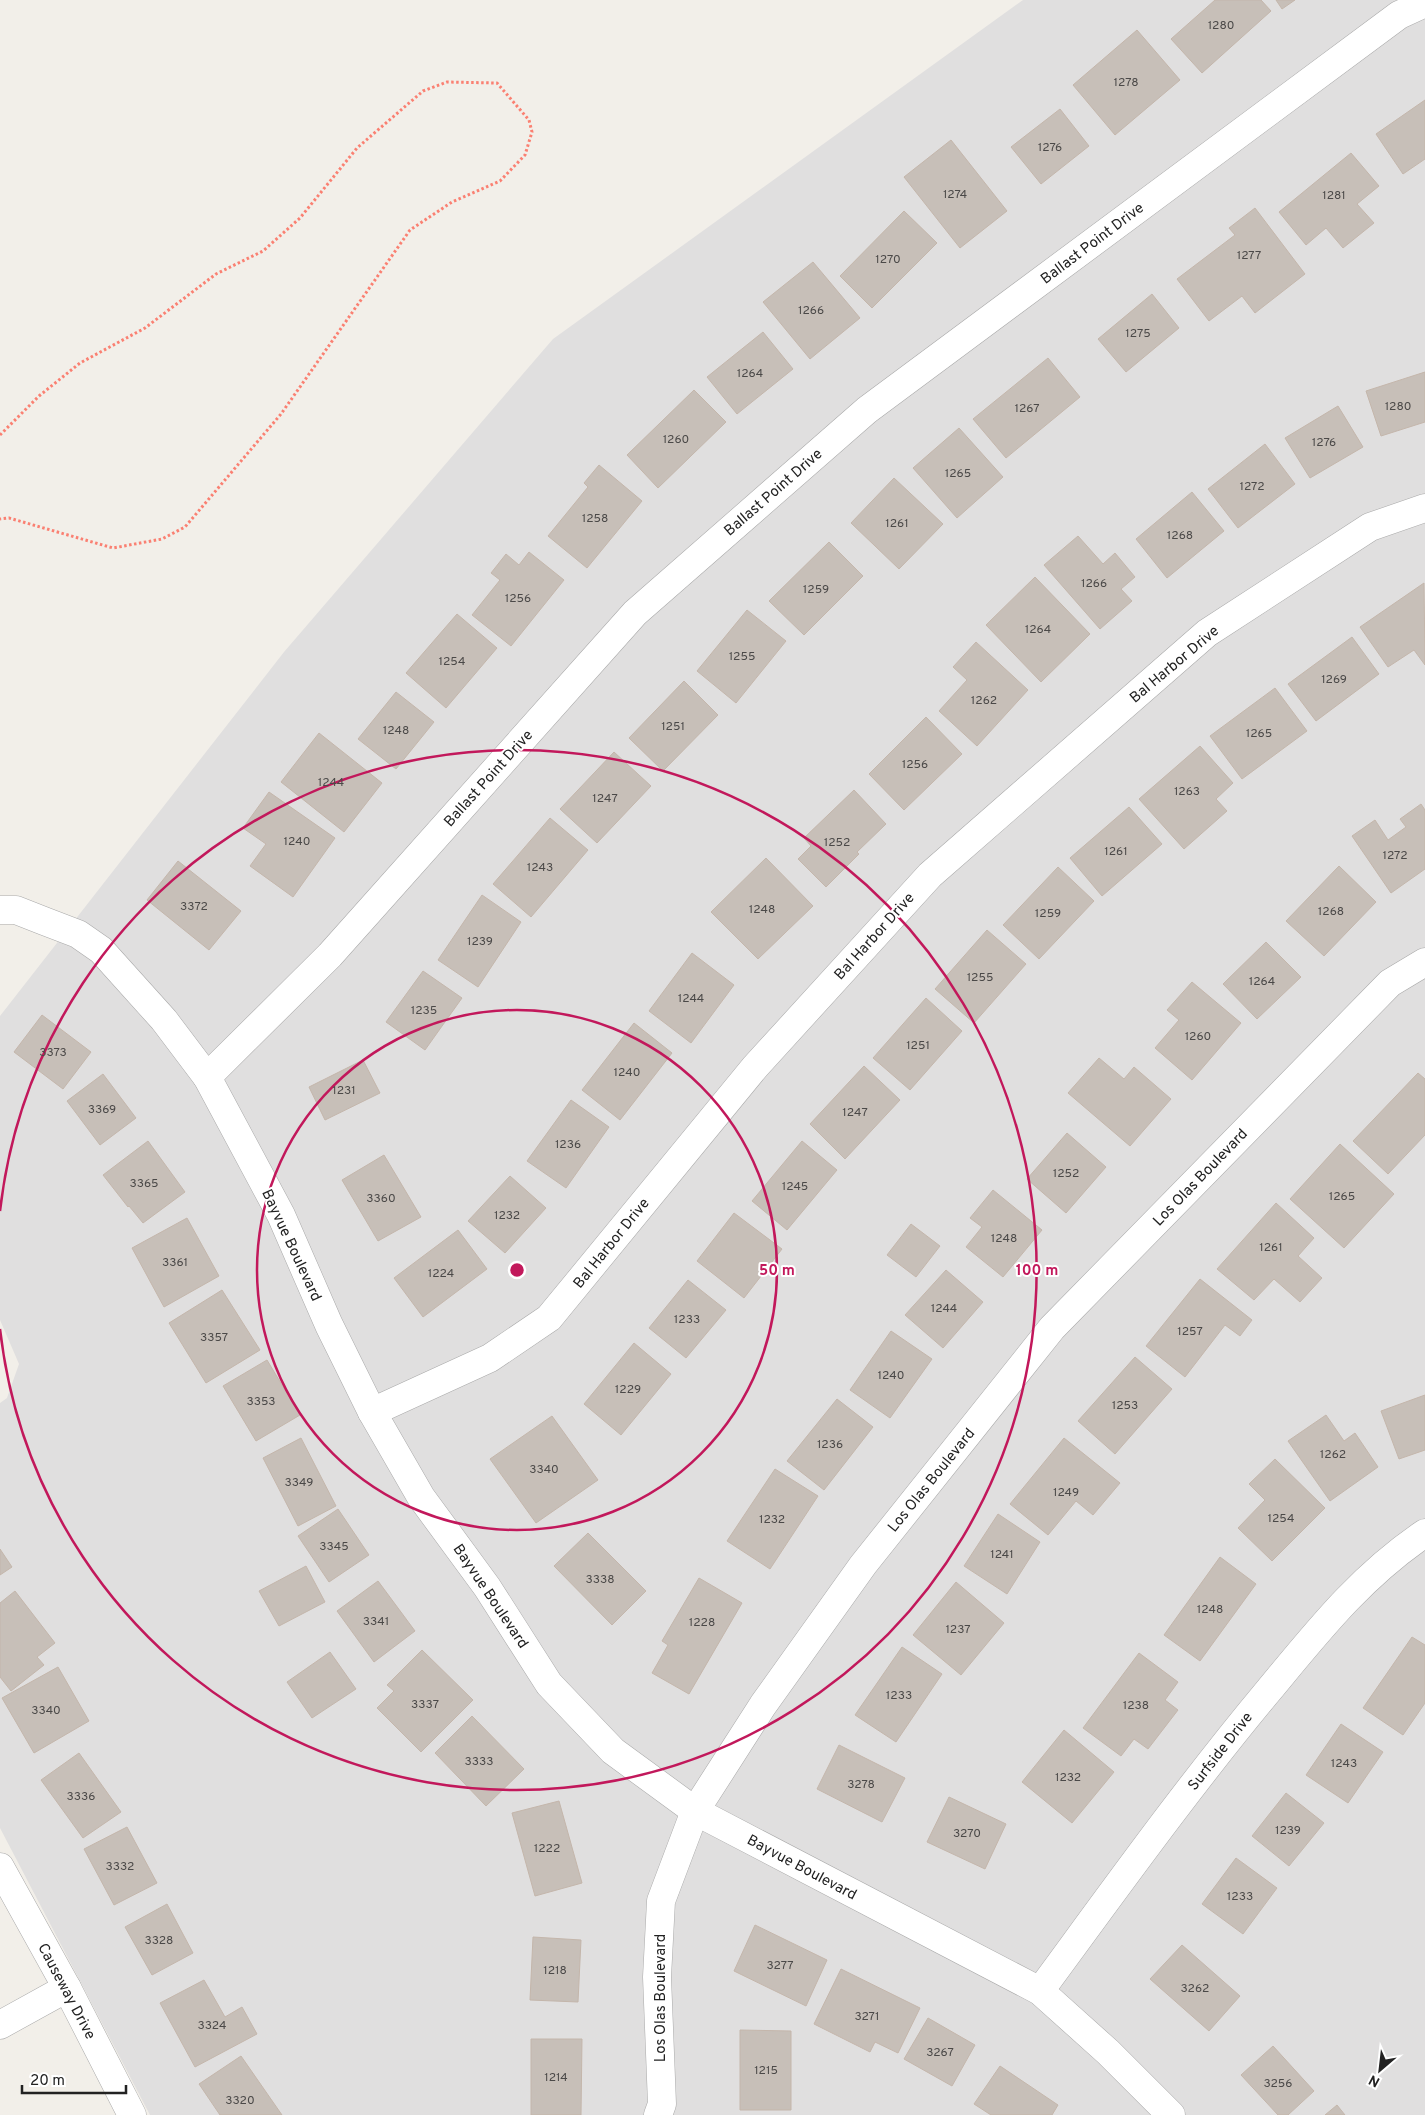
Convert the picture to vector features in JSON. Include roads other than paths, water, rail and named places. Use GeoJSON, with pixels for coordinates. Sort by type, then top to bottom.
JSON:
{"type":"FeatureCollection","features":[{"type":"Feature","properties":{"kind":"street","name":"Ballast Point Drive"},"geometry":{"type":"LineString","coordinates":[[207,1078],[330,955],[635,613],[866,410],[1399,15],[1425,2]]}},
{"type":"Feature","properties":{"kind":"street","name":"Bal Harbor Drive"},"geometry":{"type":"LineString","coordinates":[[372,1412],[490,1358],[549,1318],[754,1067],[930,875],[1206,633],[1370,528],[1425,508]]}},
{"type":"Feature","properties":{"kind":"street","name":"Bayvue Boulevard"},"geometry":{"type":"LineString","coordinates":[[0,910],[16,910],[78,934],[101,950],[128,977],[164,1020],[207,1078],[281,1215],[329,1325],[372,1412],[421,1497],[487,1587],[549,1684],[612,1750],[695,1811],[1040,1991],[1108,2052],[1171,2115]]}},
{"type":"Feature","properties":{"kind":"street","name":"Los Olas Boulevard"},"geometry":{"type":"LineString","coordinates":[[658,2115],[662,2104],[657,1977],[661,1901],[695,1811],[763,1705],[863,1564],[1052,1328],[1390,983],[1425,962]]}},
{"type":"Feature","properties":{"kind":"street","name":"Surfside Drive"},"geometry":{"type":"LineString","coordinates":[[1040,1991],[1164,1822],[1252,1710],[1331,1616],[1396,1553],[1425,1533]]}},
{"type":"Feature","properties":{"kind":"street","name":"Causeway Drive"},"geometry":{"type":"LineString","coordinates":[[0,1867],[132,2115]]}},
{"type":"Feature","properties":{"kind":"street"},"geometry":{"type":"LineString","coordinates":[[0,2025],[66,1988]]}}]}
